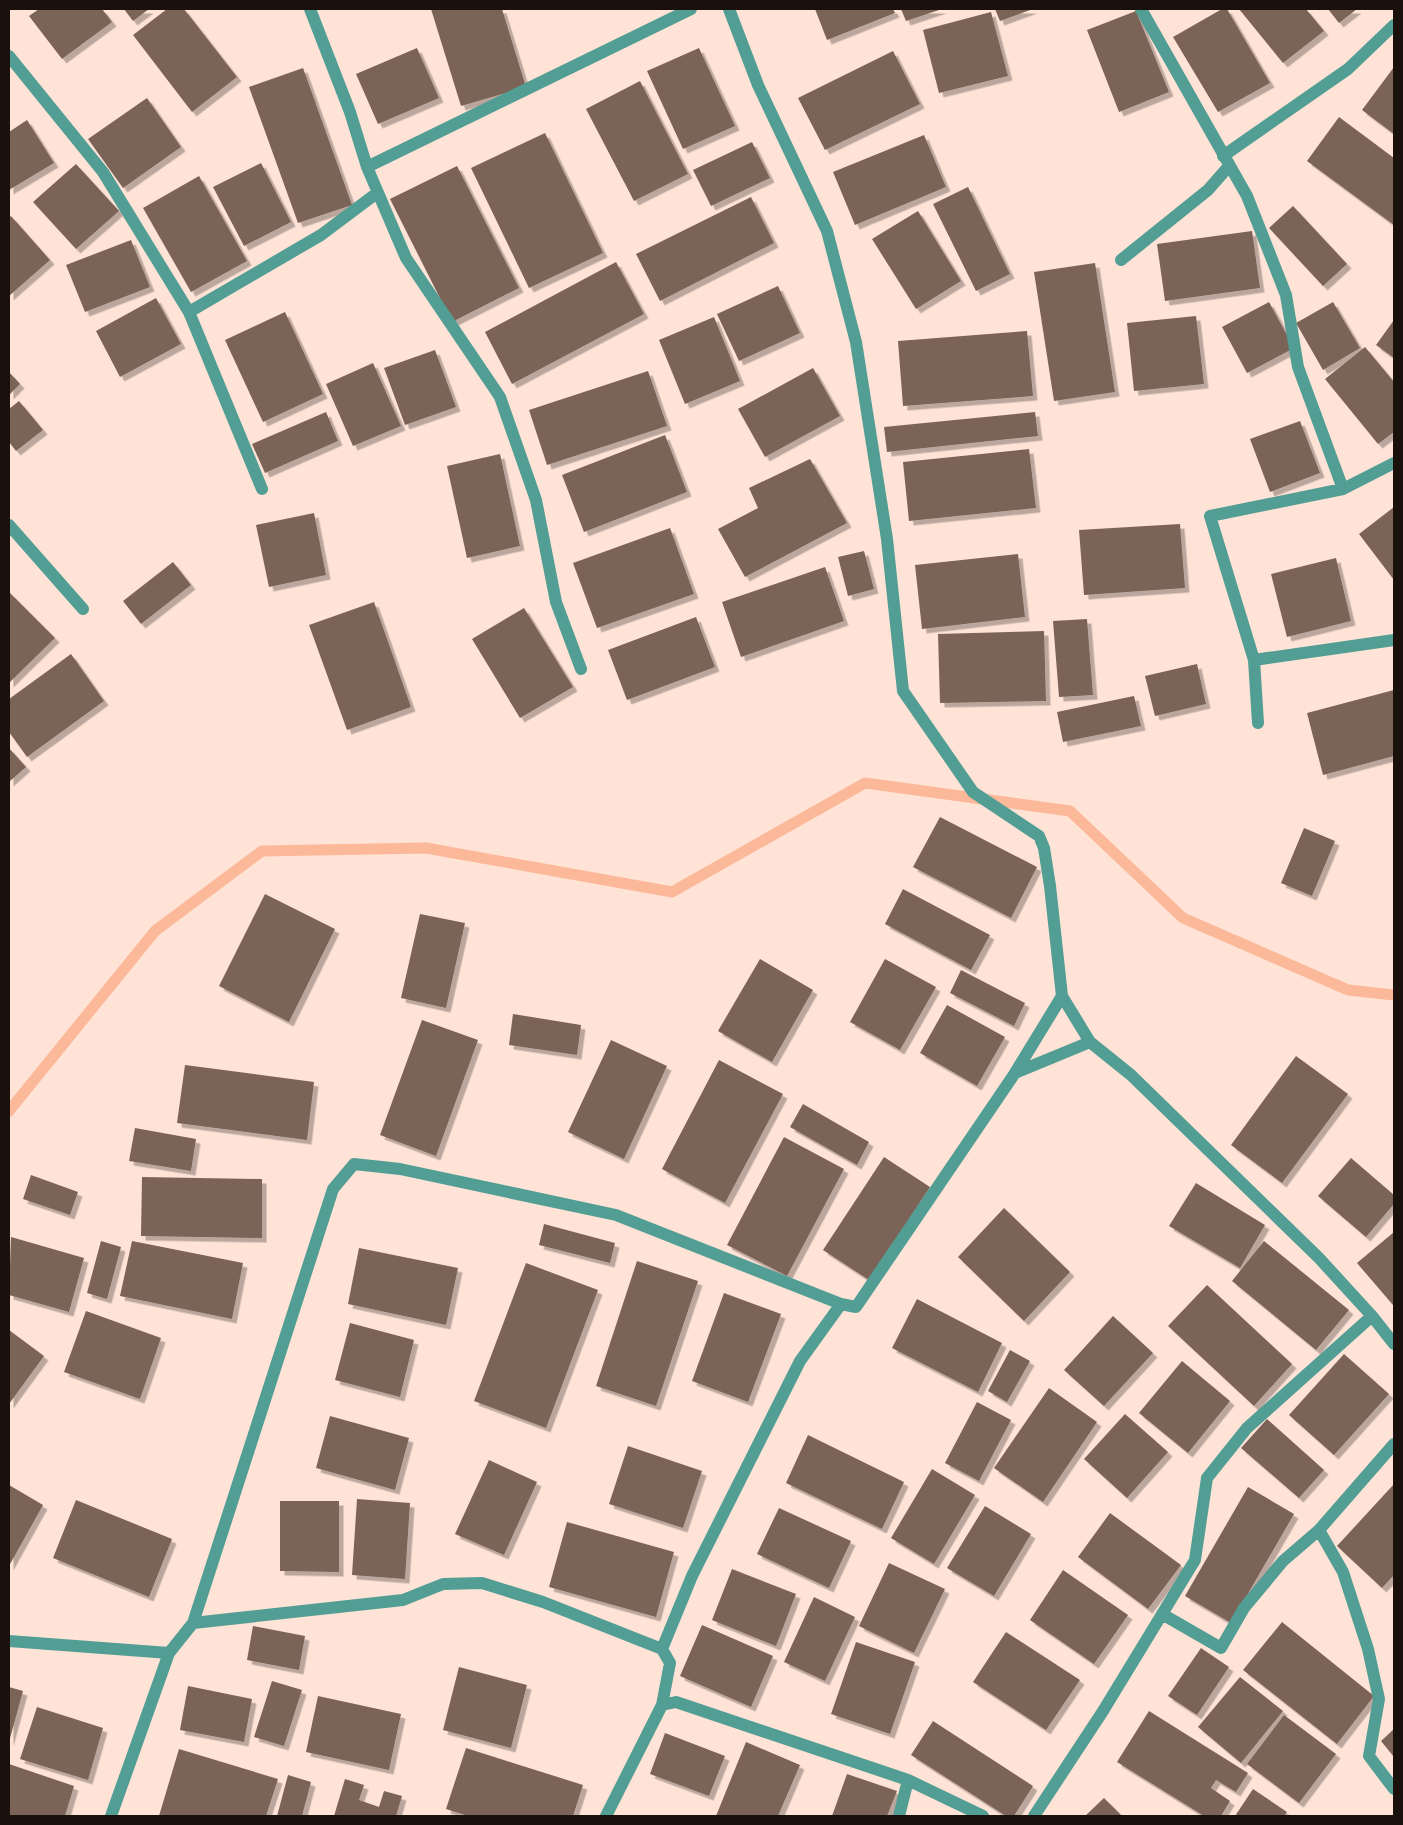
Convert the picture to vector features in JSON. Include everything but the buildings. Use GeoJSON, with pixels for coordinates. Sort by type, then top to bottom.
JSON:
{"type":"FeatureCollection","features":[{"type":"Feature","properties":{"kind":"street"},"geometry":{"type":"LineString","coordinates":[[310,9],[350,112],[377,193],[406,258],[500,397],[536,500],[556,602],[581,669]]}},
{"type":"Feature","properties":{"kind":"street"},"geometry":{"type":"LineString","coordinates":[[367,167],[691,9]]}},
{"type":"Feature","properties":{"kind":"street"},"geometry":{"type":"LineString","coordinates":[[729,9],[758,85],[826,232],[856,342],[887,540],[903,691],[973,792],[1039,836],[1044,848],[1050,886],[1062,996],[1090,1042],[1130,1075],[1312,1251],[1372,1316],[1394,1344]]}},
{"type":"Feature","properties":{"kind":"street"},"geometry":{"type":"LineString","coordinates":[[1141,9],[1247,196],[1286,295],[1298,367],[1343,489]]}},
{"type":"Feature","properties":{"kind":"street"},"geometry":{"type":"LineString","coordinates":[[1121,260],[1208,190],[1226,161],[1348,69],[1394,25]]}},
{"type":"Feature","properties":{"kind":"street"},"geometry":{"type":"LineString","coordinates":[[9,56],[103,172],[188,312],[262,489]]}},
{"type":"Feature","properties":{"kind":"street"},"geometry":{"type":"LineString","coordinates":[[188,312],[321,235],[377,193]]}},
{"type":"Feature","properties":{"kind":"street"},"geometry":{"type":"LineString","coordinates":[[1258,723],[1254,660],[1210,516],[1343,489],[1394,463]]}},
{"type":"Feature","properties":{"kind":"street"},"geometry":{"type":"LineString","coordinates":[[9,525],[83,609]]}},
{"type":"Feature","properties":{"kind":"street"},"geometry":{"type":"LineString","coordinates":[[1254,660],[1394,640]]}},
{"type":"Feature","properties":{"kind":"street"},"geometry":{"type":"LineString","coordinates":[[111,1816],[169,1653],[193,1623],[333,1189],[354,1164],[400,1169],[616,1215],[841,1304],[856,1307],[1015,1073],[1062,996]]}},
{"type":"Feature","properties":{"kind":"street"},"geometry":{"type":"LineString","coordinates":[[1015,1073],[1090,1042]]}},
{"type":"Feature","properties":{"kind":"street"},"geometry":{"type":"LineString","coordinates":[[662,1649],[692,1576],[800,1361],[841,1304]]}},
{"type":"Feature","properties":{"kind":"street"},"geometry":{"type":"LineString","coordinates":[[1034,1816],[1103,1712],[1195,1560],[1207,1478],[1247,1428],[1372,1316]]}},
{"type":"Feature","properties":{"kind":"street"},"geometry":{"type":"LineString","coordinates":[[1162,1614],[1221,1648],[1244,1608],[1283,1561],[1319,1530],[1394,1444]]}},
{"type":"Feature","properties":{"kind":"street"},"geometry":{"type":"LineString","coordinates":[[1319,1530],[1343,1572],[1372,1666],[1379,1699],[1369,1756],[1394,1789]]}},
{"type":"Feature","properties":{"kind":"street"},"geometry":{"type":"LineString","coordinates":[[193,1623],[402,1600],[443,1584],[482,1583],[544,1602],[662,1649],[670,1663],[662,1705],[606,1816]]}},
{"type":"Feature","properties":{"kind":"street"},"geometry":{"type":"LineString","coordinates":[[9,1641],[169,1653]]}},
{"type":"Feature","properties":{"kind":"street"},"geometry":{"type":"LineString","coordinates":[[662,1705],[676,1702],[908,1780],[983,1816]]}},
{"type":"Feature","properties":{"kind":"street"},"geometry":{"type":"LineString","coordinates":[[899,1816],[908,1780]]}},
{"type":"Feature","properties":{"kind":"waterway"},"geometry":{"type":"LineString","coordinates":[[9,1111],[155,931],[262,851],[426,848],[672,892],[865,783],[1070,811],[1183,918],[1348,990],[1394,995]]}}]}
